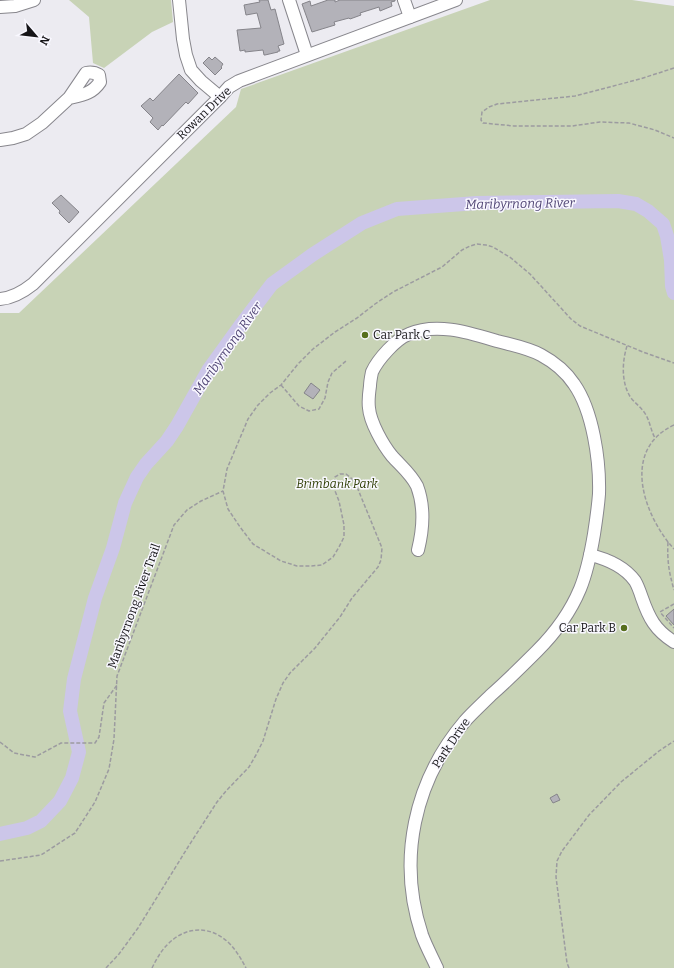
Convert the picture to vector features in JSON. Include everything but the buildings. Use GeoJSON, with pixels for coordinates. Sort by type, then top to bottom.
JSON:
{"type":"FeatureCollection","features":[{"type":"Feature","properties":{"kind":"street"},"geometry":{"type":"LineString","coordinates":[[0,7],[15,6],[34,0]]}},
{"type":"Feature","properties":{"kind":"street"},"geometry":{"type":"LineString","coordinates":[[179,0],[186,56],[192,70],[201,81],[220,97]]}},
{"type":"Feature","properties":{"kind":"street"},"geometry":{"type":"LineString","coordinates":[[289,0],[307,55]]}},
{"type":"Feature","properties":{"kind":"street"},"geometry":{"type":"LineString","coordinates":[[404,0],[410,17]]}},
{"type":"Feature","properties":{"kind":"street","name":"Rowan Drive"},"geometry":{"type":"LineString","coordinates":[[0,299],[17,295],[39,280],[229,88],[239,81],[456,0]]}},
{"type":"Feature","properties":{"kind":"street"},"geometry":{"type":"LineString","coordinates":[[0,140],[26,134],[42,123],[69,98]]}},
{"type":"Feature","properties":{"kind":"street","name":"Park Drive"},"geometry":{"type":"LineString","coordinates":[[418,550],[422,528],[422,514],[417,486],[406,470],[381,441],[368,409],[371,378],[382,358],[401,338],[410,333],[442,328],[475,334],[533,352],[551,362],[564,372],[581,395],[589,415],[594,438],[599,472],[598,505],[590,554],[580,588],[561,623],[542,646],[461,726],[439,758],[431,773],[419,804],[413,834],[411,864],[414,904],[426,944],[437,968]]}},
{"type":"Feature","properties":{"kind":"street"},"geometry":{"type":"LineString","coordinates":[[590,554],[610,560],[630,576],[637,585],[650,619],[654,625],[674,642]]}},
{"type":"Feature","properties":{"kind":"path"},"geometry":{"type":"LineString","coordinates":[[674,68],[640,79],[575,96],[497,104],[482,112],[481,120],[483,123],[514,126],[572,126],[600,122],[629,123],[655,130],[674,138]]}},
{"type":"Feature","properties":{"kind":"path"},"geometry":{"type":"LineString","coordinates":[[627,346],[623,364],[626,387],[628,393],[646,414],[655,438]]}},
{"type":"Feature","properties":{"kind":"path"},"geometry":{"type":"LineString","coordinates":[[281,385],[299,406],[309,412],[319,409],[325,398],[328,382],[332,373],[346,362]]}},
{"type":"Feature","properties":{"kind":"path"},"geometry":{"type":"LineString","coordinates":[[674,426],[662,432],[651,443],[644,459],[642,477],[650,513],[655,523],[674,549]]}},
{"type":"Feature","properties":{"kind":"path","name":"Maribyrnong River Trail"},"geometry":{"type":"LineString","coordinates":[[0,861],[41,855],[75,833],[95,802],[109,769],[114,739],[117,676],[174,526],[187,510],[201,501],[223,491],[228,509],[253,544],[280,561],[297,566],[322,564],[332,557],[344,537],[344,525],[339,501],[335,491],[334,477],[340,474],[346,474],[351,478],[355,482],[382,548],[381,560],[378,567],[352,598],[340,617],[315,648],[282,683],[263,741],[249,767],[217,802],[138,928],[119,954],[106,968]]}},
{"type":"Feature","properties":{"kind":"path"},"geometry":{"type":"LineString","coordinates":[[668,542],[667,554],[669,571],[674,590]]}},
{"type":"Feature","properties":{"kind":"path"},"geometry":{"type":"LineString","coordinates":[[674,604],[660,612],[674,628]]}},
{"type":"Feature","properties":{"kind":"path"},"geometry":{"type":"LineString","coordinates":[[0,742],[14,753],[35,757],[61,743],[95,743],[100,737],[104,703],[117,685]]}},
{"type":"Feature","properties":{"kind":"path"},"geometry":{"type":"LineString","coordinates":[[569,968],[567,963],[556,877],[557,861],[562,851],[589,815],[622,782],[659,751],[674,741]]}},
{"type":"Feature","properties":{"kind":"path"},"geometry":{"type":"LineString","coordinates":[[152,968],[164,948],[172,940],[184,933],[196,930],[212,932],[226,940],[234,948],[246,968]]}},
{"type":"Feature","properties":{"kind":"green space"},"geometry":{"type":"Polygon","coordinates":[[[69,0],[171,0],[173,22],[152,32],[104,68],[93,63],[89,17],[69,0]]]}},
{"type":"Feature","properties":{"kind":"green space","name":"Brimbank Park"},"geometry":{"type":"Polygon","coordinates":[[[490,0],[632,0],[674,6],[674,968],[0,968],[0,313],[19,313],[236,107],[241,89],[490,0]]]}},
{"type":"Feature","properties":{"kind":"waterway","name":"Maribyrnong River"},"geometry":{"type":"LineString","coordinates":[[0,834],[27,828],[41,821],[60,801],[72,778],[79,752],[70,711],[74,679],[95,598],[113,548],[125,503],[137,477],[146,464],[167,441],[209,369],[272,284],[312,255],[362,223],[397,209],[477,203],[618,201],[636,204],[648,211],[663,224],[667,236],[671,260],[672,286],[674,293]]}},
{"type":"Feature","properties":{"kind":"place","name":"Car Park C"},"geometry":{"type":"Point","coordinates":[365,335]}},
{"type":"Feature","properties":{"kind":"place","name":"Car Park B"},"geometry":{"type":"Point","coordinates":[624,628]}}]}
